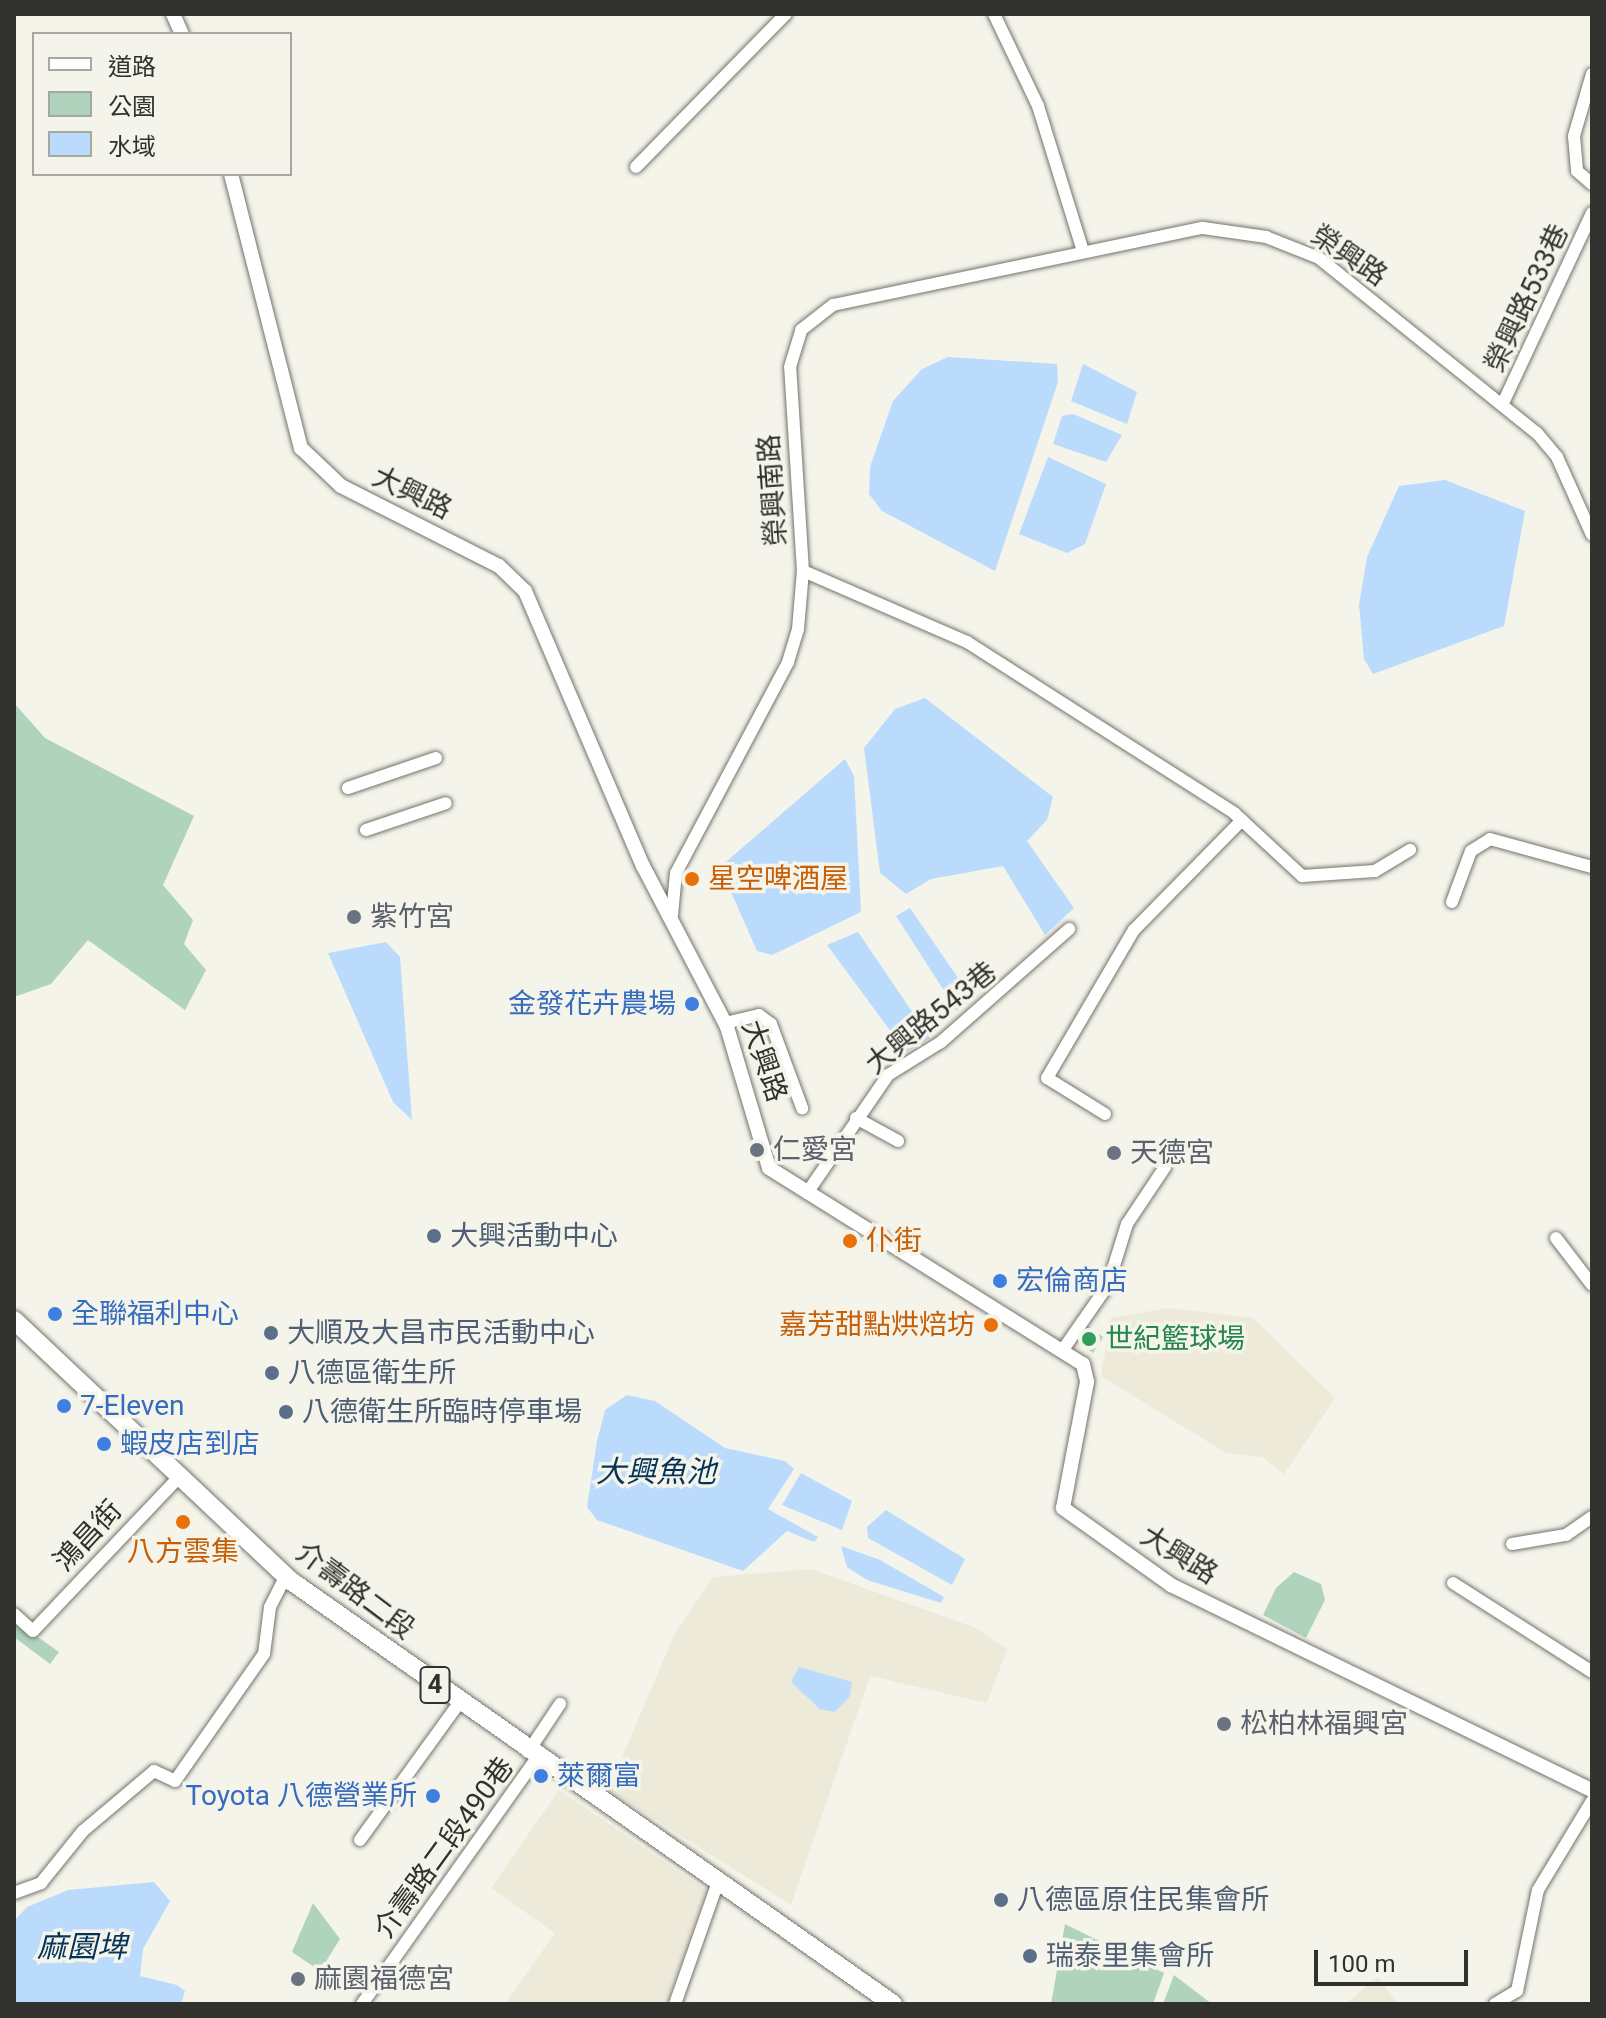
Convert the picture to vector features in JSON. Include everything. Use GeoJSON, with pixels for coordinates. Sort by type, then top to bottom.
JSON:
{"type":"FeatureCollection","features":[{"type":"Feature","properties":{"kind":"main road","name":"介壽路二段"},"geometry":{"type":"LineString","coordinates":[[14,1320],[286,1576],[532,1755],[893,2004]]}},
{"type":"Feature","properties":{"kind":"street"},"geometry":{"type":"LineString","coordinates":[[636,167],[786,14]]}},
{"type":"Feature","properties":{"kind":"street"},"geometry":{"type":"LineString","coordinates":[[994,14],[1038,106],[1082,248]]}},
{"type":"Feature","properties":{"kind":"street"},"geometry":{"type":"LineString","coordinates":[[1592,74],[1574,136],[1577,171],[1592,184]]}},
{"type":"Feature","properties":{"kind":"street","name":"大興路"},"geometry":{"type":"LineString","coordinates":[[232,176],[301,448],[341,486],[499,566],[525,591],[643,866],[672,915],[725,1023],[769,1168],[1083,1364],[1087,1382],[1063,1508],[1171,1585],[1592,1790]]}},
{"type":"Feature","properties":{"kind":"street","name":"榮興路533巷"},"geometry":{"type":"LineString","coordinates":[[1503,403],[1592,213]]}},
{"type":"Feature","properties":{"kind":"street","name":"榮興路"},"geometry":{"type":"LineString","coordinates":[[1082,248],[1214,227],[1290,245],[1319,258],[1503,403],[1557,457],[1592,535]]}},
{"type":"Feature","properties":{"kind":"street","name":"榮興南路"},"geometry":{"type":"LineString","coordinates":[[672,915],[676,873],[788,662],[803,571],[790,367],[801,330],[833,305],[1082,248]]}},
{"type":"Feature","properties":{"kind":"street"},"geometry":{"type":"LineString","coordinates":[[803,571],[967,642],[1242,820],[1302,876],[1320,879],[1375,871],[1410,850]]}},
{"type":"Feature","properties":{"kind":"street"},"geometry":{"type":"LineString","coordinates":[[348,788],[436,758]]}},
{"type":"Feature","properties":{"kind":"street"},"geometry":{"type":"LineString","coordinates":[[366,830],[446,803]]}},
{"type":"Feature","properties":{"kind":"street"},"geometry":{"type":"LineString","coordinates":[[1105,1114],[1047,1078],[1134,930],[1242,820]]}},
{"type":"Feature","properties":{"kind":"street"},"geometry":{"type":"LineString","coordinates":[[1452,902],[1471,851],[1490,839],[1592,867]]}},
{"type":"Feature","properties":{"kind":"street","name":"大興路543巷"},"geometry":{"type":"LineString","coordinates":[[807,1193],[888,1075],[941,1042],[1069,929]]}},
{"type":"Feature","properties":{"kind":"street"},"geometry":{"type":"LineString","coordinates":[[725,1023],[759,1015],[771,1024],[802,1108]]}},
{"type":"Feature","properties":{"kind":"street"},"geometry":{"type":"LineString","coordinates":[[856,1118],[898,1141]]}},
{"type":"Feature","properties":{"kind":"street"},"geometry":{"type":"LineString","coordinates":[[1062,1351],[1108,1285],[1127,1224],[1165,1167]]}},
{"type":"Feature","properties":{"kind":"street"},"geometry":{"type":"LineString","coordinates":[[1556,1238],[1592,1285]]}},
{"type":"Feature","properties":{"kind":"street","name":"鴻昌街"},"geometry":{"type":"LineString","coordinates":[[14,1614],[33,1631],[179,1477]]}},
{"type":"Feature","properties":{"kind":"street"},"geometry":{"type":"LineString","coordinates":[[1512,1544],[1566,1535],[1592,1517]]}},
{"type":"Feature","properties":{"kind":"street"},"geometry":{"type":"LineString","coordinates":[[14,1893],[41,1883],[83,1831],[154,1771],[175,1781],[264,1654],[270,1607],[286,1576]]}},
{"type":"Feature","properties":{"kind":"street"},"geometry":{"type":"LineString","coordinates":[[1453,1583],[1592,1672]]}},
{"type":"Feature","properties":{"kind":"street"},"geometry":{"type":"LineString","coordinates":[[360,1840],[459,1703]]}},
{"type":"Feature","properties":{"kind":"street","name":"介壽路二段490巷"},"geometry":{"type":"LineString","coordinates":[[362,2004],[532,1755],[560,1704]]}},
{"type":"Feature","properties":{"kind":"street"},"geometry":{"type":"LineString","coordinates":[[1495,2004],[1517,1991],[1538,1890],[1592,1801]]}},
{"type":"Feature","properties":{"kind":"street"},"geometry":{"type":"LineString","coordinates":[[675,2004],[718,1882]]}},
{"type":"Feature","properties":{"kind":"shaded area"},"geometry":{"type":"Polygon","coordinates":[[[1168,1308],[1253,1318],[1335,1398],[1284,1474],[1262,1457],[1226,1453],[1101,1376],[1111,1318],[1168,1308]]]}},
{"type":"Feature","properties":{"kind":"shaded area"},"geometry":{"type":"Polygon","coordinates":[[[811,1569],[976,1628],[1007,1649],[987,1703],[870,1676],[791,1905],[608,1790],[675,1633],[713,1577],[811,1569]]]}},
{"type":"Feature","properties":{"kind":"shaded area"},"geometry":{"type":"Polygon","coordinates":[[[559,1790],[706,1890],[667,2004],[505,2004],[555,1933],[491,1888],[559,1790]]]}},
{"type":"Feature","properties":{"kind":"shaded area"},"geometry":{"type":"Polygon","coordinates":[[[1377,1977],[1399,2004],[1346,2004],[1377,1977]]]}},
{"type":"Feature","properties":{"kind":"green space"},"geometry":{"type":"Polygon","coordinates":[[[14,703],[45,738],[194,816],[163,885],[193,920],[184,944],[206,970],[185,1010],[88,940],[51,984],[14,997],[14,703]]]}},
{"type":"Feature","properties":{"kind":"green space","name":"世紀籃球場"},"geometry":{"type":"Polygon","coordinates":[[[1085,1324],[1103,1337],[1093,1353],[1077,1342],[1085,1324]]]}},
{"type":"Feature","properties":{"kind":"green space"},"geometry":{"type":"Polygon","coordinates":[[[1294,1572],[1321,1584],[1325,1600],[1306,1638],[1263,1615],[1276,1588],[1294,1572]]]}},
{"type":"Feature","properties":{"kind":"green space"},"geometry":{"type":"Polygon","coordinates":[[[14,1620],[59,1652],[50,1664],[14,1637],[14,1620]]]}},
{"type":"Feature","properties":{"kind":"green space"},"geometry":{"type":"Polygon","coordinates":[[[313,1903],[340,1939],[320,1971],[292,1952],[313,1903]]]}},
{"type":"Feature","properties":{"kind":"green space"},"geometry":{"type":"Polygon","coordinates":[[[1065,1924],[1164,1973],[1153,2004],[1051,2004],[1065,1924]]]}},
{"type":"Feature","properties":{"kind":"green space"},"geometry":{"type":"Polygon","coordinates":[[[1174,1975],[1212,2004],[1163,2004],[1174,1975]]]}},
{"type":"Feature","properties":{"kind":"water"},"geometry":{"type":"Polygon","coordinates":[[[948,357],[1057,364],[1058,382],[995,571],[882,511],[869,494],[870,467],[893,401],[922,369],[948,357]]]}},
{"type":"Feature","properties":{"kind":"water"},"geometry":{"type":"Polygon","coordinates":[[[1083,364],[1137,392],[1127,424],[1071,401],[1083,364]]]}},
{"type":"Feature","properties":{"kind":"water"},"geometry":{"type":"Polygon","coordinates":[[[1073,414],[1122,435],[1106,462],[1053,444],[1062,416],[1073,414]]]}},
{"type":"Feature","properties":{"kind":"water"},"geometry":{"type":"Polygon","coordinates":[[[1048,457],[1106,484],[1085,544],[1067,553],[1019,534],[1048,457]]]}},
{"type":"Feature","properties":{"kind":"water"},"geometry":{"type":"Polygon","coordinates":[[[1445,480],[1525,511],[1504,626],[1373,674],[1364,659],[1359,605],[1367,557],[1399,486],[1445,480]]]}},
{"type":"Feature","properties":{"kind":"water"},"geometry":{"type":"Polygon","coordinates":[[[925,698],[1053,797],[1047,820],[1027,841],[1074,908],[1045,935],[1003,866],[931,879],[906,894],[880,873],[864,748],[895,709],[925,698]]]}},
{"type":"Feature","properties":{"kind":"water"},"geometry":{"type":"Polygon","coordinates":[[[845,759],[854,776],[861,912],[772,955],[757,951],[720,867],[845,759]]]}},
{"type":"Feature","properties":{"kind":"water"},"geometry":{"type":"Polygon","coordinates":[[[910,908],[971,997],[957,1011],[896,916],[910,908]]]}},
{"type":"Feature","properties":{"kind":"water"},"geometry":{"type":"Polygon","coordinates":[[[858,932],[930,1038],[906,1052],[827,945],[858,932]]]}},
{"type":"Feature","properties":{"kind":"water"},"geometry":{"type":"Polygon","coordinates":[[[386,942],[400,957],[412,1120],[393,1102],[328,953],[386,942]]]}},
{"type":"Feature","properties":{"kind":"water","name":"大興魚池"},"geometry":{"type":"Polygon","coordinates":[[[627,1395],[655,1401],[725,1448],[785,1461],[794,1469],[768,1509],[818,1537],[814,1542],[787,1531],[743,1571],[597,1520],[587,1507],[597,1441],[605,1410],[627,1395]]]}},
{"type":"Feature","properties":{"kind":"water","name":"大興魚池"},"geometry":{"type":"Polygon","coordinates":[[[801,1473],[852,1501],[842,1530],[782,1505],[801,1473]]]}},
{"type":"Feature","properties":{"kind":"water"},"geometry":{"type":"Polygon","coordinates":[[[886,1510],[965,1559],[952,1585],[868,1538],[867,1527],[886,1510]]]}},
{"type":"Feature","properties":{"kind":"water"},"geometry":{"type":"Polygon","coordinates":[[[841,1546],[880,1560],[944,1597],[941,1603],[867,1580],[847,1567],[841,1546]]]}},
{"type":"Feature","properties":{"kind":"water"},"geometry":{"type":"Polygon","coordinates":[[[799,1667],[852,1682],[850,1696],[835,1712],[820,1709],[791,1682],[799,1667]]]}},
{"type":"Feature","properties":{"kind":"water","name":"麻園埤"},"geometry":{"type":"Polygon","coordinates":[[[154,1882],[170,1901],[143,1949],[140,1976],[177,1985],[185,1991],[181,2004],[14,2004],[14,1921],[27,1907],[68,1890],[154,1882]]]}},
{"type":"Feature","properties":{"kind":"place","name":"星空啤酒屋"},"geometry":{"type":"Point","coordinates":[692,879]}},
{"type":"Feature","properties":{"kind":"place","name":"紫竹宮"},"geometry":{"type":"Point","coordinates":[354,917]}},
{"type":"Feature","properties":{"kind":"place","name":"金發花卉農場"},"geometry":{"type":"Point","coordinates":[692,1004]}},
{"type":"Feature","properties":{"kind":"place","name":"仁愛宮"},"geometry":{"type":"Point","coordinates":[757,1150]}},
{"type":"Feature","properties":{"kind":"place","name":"天德宮"},"geometry":{"type":"Point","coordinates":[1114,1153]}},
{"type":"Feature","properties":{"kind":"place","name":"大興活動中心"},"geometry":{"type":"Point","coordinates":[434,1236]}},
{"type":"Feature","properties":{"kind":"place","name":"仆街"},"geometry":{"type":"Point","coordinates":[850,1241]}},
{"type":"Feature","properties":{"kind":"place","name":"宏倫商店"},"geometry":{"type":"Point","coordinates":[1000,1281]}},
{"type":"Feature","properties":{"kind":"place","name":"全聯福利中心"},"geometry":{"type":"Point","coordinates":[55,1314]}},
{"type":"Feature","properties":{"kind":"place","name":"嘉芳甜點烘焙坊"},"geometry":{"type":"Point","coordinates":[991,1325]}},
{"type":"Feature","properties":{"kind":"place","name":"大順及大昌市民活動中心"},"geometry":{"type":"Point","coordinates":[271,1333]}},
{"type":"Feature","properties":{"kind":"place","name":"世紀籃球場"},"geometry":{"type":"Point","coordinates":[1089,1339]}},
{"type":"Feature","properties":{"kind":"place","name":"八德區衛生所"},"geometry":{"type":"Point","coordinates":[272,1373]}},
{"type":"Feature","properties":{"kind":"place","name":"7-Eleven"},"geometry":{"type":"Point","coordinates":[64,1406]}},
{"type":"Feature","properties":{"kind":"place","name":"八德衛生所臨時停車場"},"geometry":{"type":"Point","coordinates":[286,1412]}},
{"type":"Feature","properties":{"kind":"place","name":"蝦皮店到店"},"geometry":{"type":"Point","coordinates":[104,1444]}},
{"type":"Feature","properties":{"kind":"place","name":"八方雲集"},"geometry":{"type":"Point","coordinates":[183,1522]}},
{"type":"Feature","properties":{"kind":"place","name":"松柏林福興宮"},"geometry":{"type":"Point","coordinates":[1224,1724]}},
{"type":"Feature","properties":{"kind":"place","name":"萊爾富"},"geometry":{"type":"Point","coordinates":[541,1776]}},
{"type":"Feature","properties":{"kind":"place","name":"Toyota 八德營業所"},"geometry":{"type":"Point","coordinates":[433,1796]}},
{"type":"Feature","properties":{"kind":"place","name":"八德區原住民集會所"},"geometry":{"type":"Point","coordinates":[1001,1900]}},
{"type":"Feature","properties":{"kind":"place","name":"瑞泰里集會所"},"geometry":{"type":"Point","coordinates":[1030,1956]}},
{"type":"Feature","properties":{"kind":"place","name":"麻園福德宮"},"geometry":{"type":"Point","coordinates":[298,1979]}}]}
